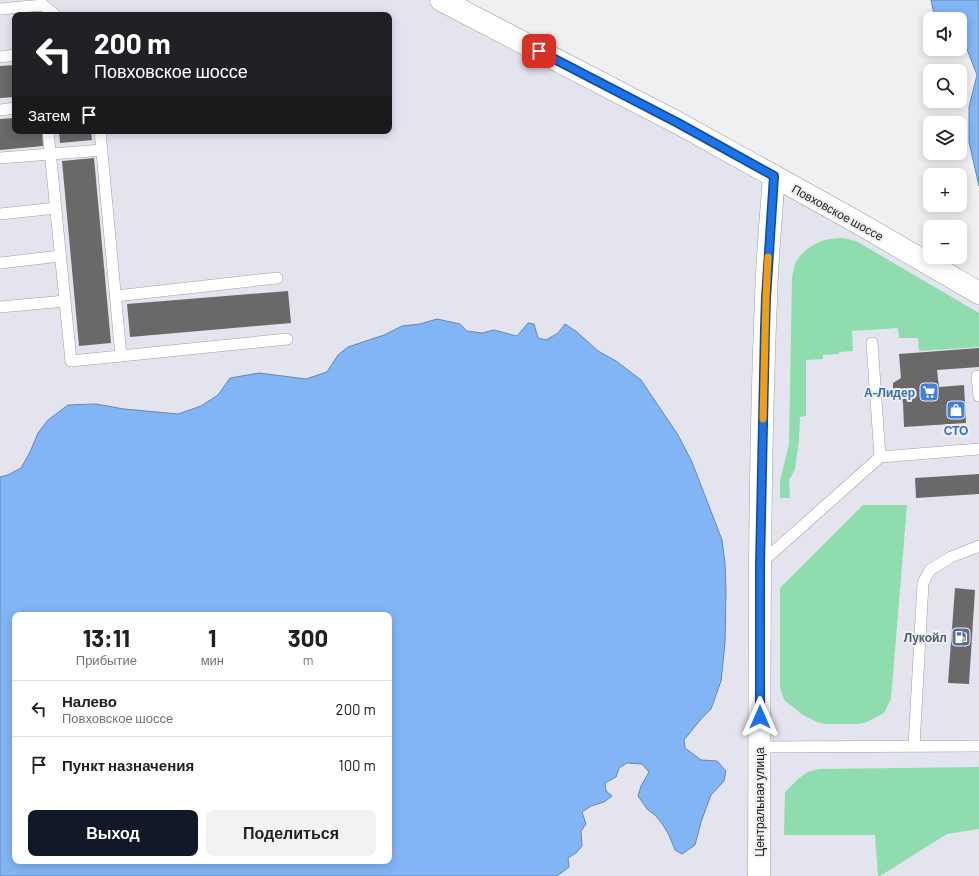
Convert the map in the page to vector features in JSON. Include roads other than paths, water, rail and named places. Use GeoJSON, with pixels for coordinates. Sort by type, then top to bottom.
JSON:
{"type":"FeatureCollection","features":[{"type":"Feature","properties":{"kind":"street","name":"Повховское шоссе"},"geometry":{"type":"LineString","coordinates":[[441,0],[678,123],[855,221],[979,293]]}},
{"type":"Feature","properties":{"kind":"street","name":"Центральная улица"},"geometry":{"type":"LineString","coordinates":[[759,876],[760,565],[766,298],[774,176]]}},
{"type":"Feature","properties":{"kind":"lane"},"geometry":{"type":"LineString","coordinates":[[0,9],[42,7]]}},
{"type":"Feature","properties":{"kind":"lane"},"geometry":{"type":"LineString","coordinates":[[0,57],[12,55]]}},
{"type":"Feature","properties":{"kind":"lane"},"geometry":{"type":"LineString","coordinates":[[0,110],[12,108]]}},
{"type":"Feature","properties":{"kind":"lane"},"geometry":{"type":"LineString","coordinates":[[48,134],[71,361],[287,339]]}},
{"type":"Feature","properties":{"kind":"lane"},"geometry":{"type":"LineString","coordinates":[[100,134],[121,356]]}},
{"type":"Feature","properties":{"kind":"lane"},"geometry":{"type":"LineString","coordinates":[[0,158],[102,150]]}},
{"type":"Feature","properties":{"kind":"lane"},"geometry":{"type":"LineString","coordinates":[[0,214],[56,208]]}},
{"type":"Feature","properties":{"kind":"lane"},"geometry":{"type":"LineString","coordinates":[[0,263],[60,256]]}},
{"type":"Feature","properties":{"kind":"lane"},"geometry":{"type":"LineString","coordinates":[[116,296],[277,278]]}},
{"type":"Feature","properties":{"kind":"lane"},"geometry":{"type":"LineString","coordinates":[[0,307],[65,301]]}},
{"type":"Feature","properties":{"kind":"lane"},"geometry":{"type":"LineString","coordinates":[[872,343],[880,457]]}},
{"type":"Feature","properties":{"kind":"lane"},"geometry":{"type":"LineString","coordinates":[[977,376],[979,396]]}},
{"type":"Feature","properties":{"kind":"lane"},"geometry":{"type":"LineString","coordinates":[[760,565],[880,457],[979,449]]}},
{"type":"Feature","properties":{"kind":"lane"},"geometry":{"type":"LineString","coordinates":[[914,746],[923,583],[930,570],[951,557],[979,546]]}},
{"type":"Feature","properties":{"kind":"lane"},"geometry":{"type":"LineString","coordinates":[[760,747],[979,746]]}},
{"type":"Feature","properties":{"kind":"water"},"geometry":{"type":"Polygon","coordinates":[[[931,0],[979,0],[979,186],[969,142],[969,107],[977,75],[967,49],[967,12],[934,12],[931,0]]]}},
{"type":"Feature","properties":{"kind":"water"},"geometry":{"type":"Polygon","coordinates":[[[437,319],[460,324],[467,331],[482,333],[494,330],[517,336],[528,323],[534,324],[538,338],[546,340],[558,333],[565,324],[577,332],[598,351],[616,361],[641,380],[678,435],[692,462],[722,540],[725,563],[725,643],[721,681],[711,709],[684,740],[685,748],[701,760],[717,761],[726,771],[724,781],[711,795],[701,822],[695,845],[682,854],[675,850],[663,825],[656,816],[647,809],[638,796],[641,786],[649,772],[642,764],[627,763],[619,768],[616,777],[605,783],[606,791],[612,796],[604,802],[591,806],[582,812],[586,824],[581,831],[582,846],[576,853],[568,858],[569,867],[557,876],[0,876],[0,477],[8,475],[21,468],[38,433],[48,420],[68,405],[96,404],[124,409],[178,414],[201,406],[218,395],[230,378],[259,373],[306,379],[327,372],[338,355],[348,347],[384,335],[402,326],[420,324],[437,319]]]}},
{"type":"Feature","properties":{"kind":"place","name":"А-Лидер"},"geometry":{"type":"Point","coordinates":[929,392]}},
{"type":"Feature","properties":{"kind":"place","name":"СТО"},"geometry":{"type":"Point","coordinates":[956,410]}},
{"type":"Feature","properties":{"kind":"place","name":"Лукойл"},"geometry":{"type":"Point","coordinates":[961,637]}}]}
